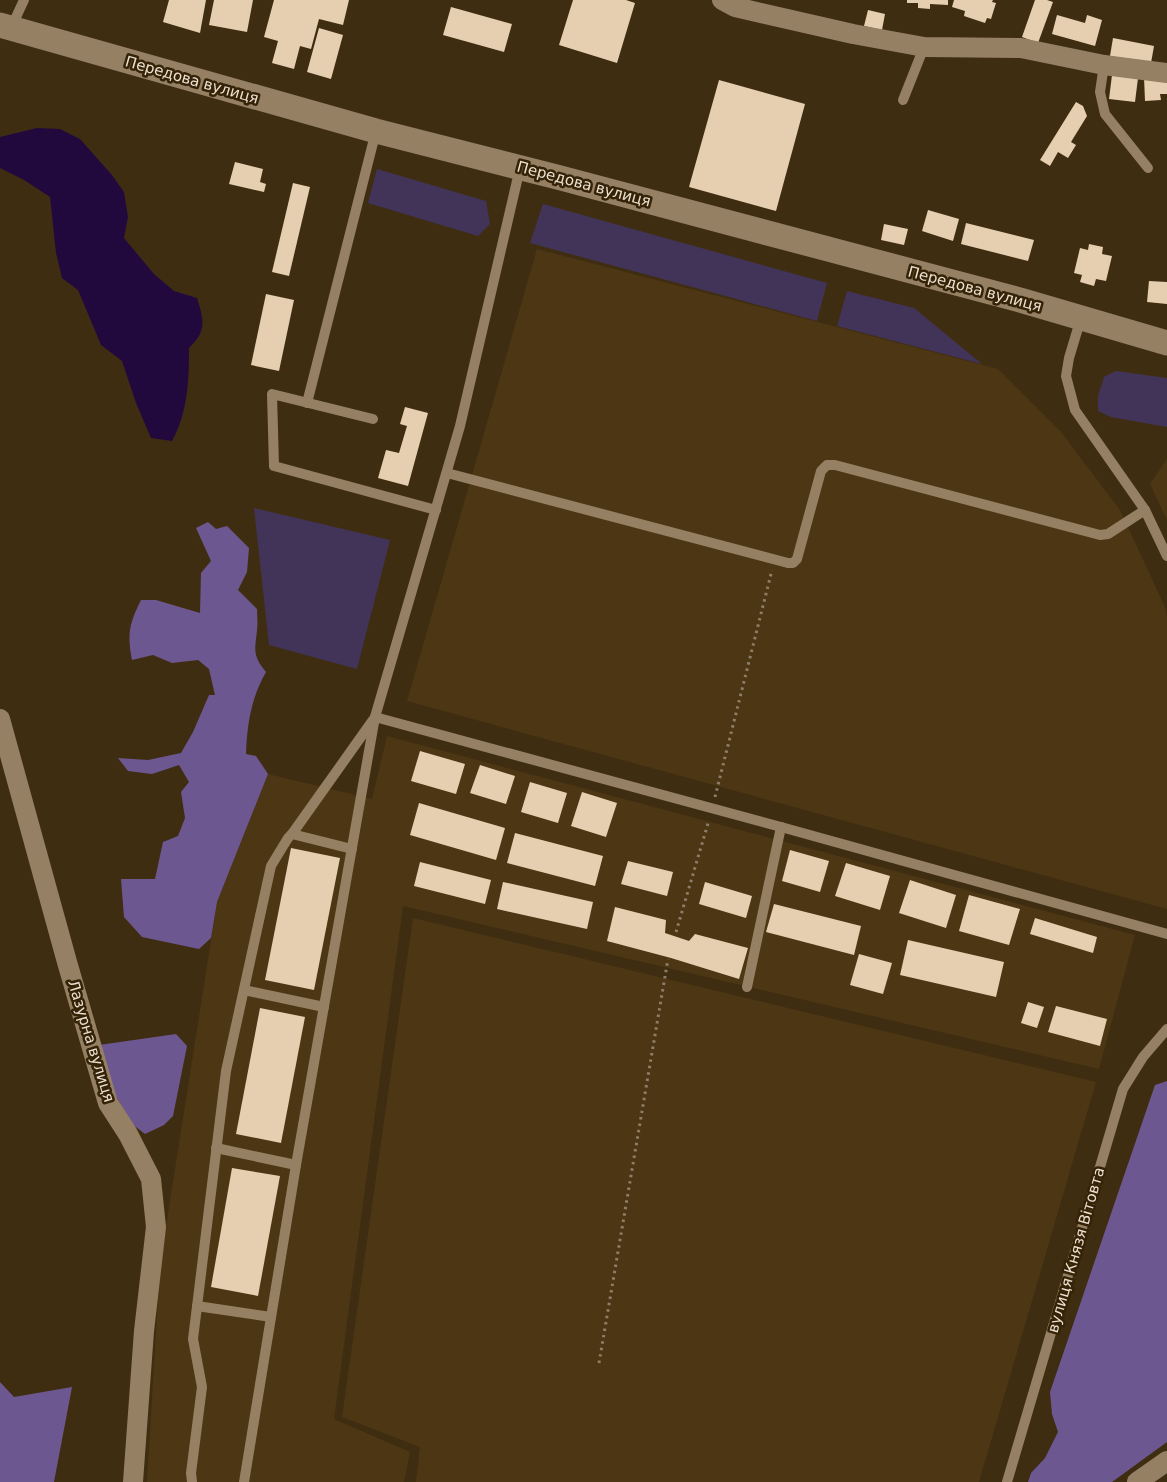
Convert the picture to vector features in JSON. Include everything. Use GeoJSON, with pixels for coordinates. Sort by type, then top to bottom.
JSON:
{"type":"FeatureCollection","features":[{"type":"Feature","properties":{"kind":"street"},"geometry":{"type":"LineString","coordinates":[[722,0],[735,7],[844,32],[924,46],[1021,48],[1104,65],[1167,73]]}},
{"type":"Feature","properties":{"kind":"street","name":"Передова вулиця"},"geometry":{"type":"LineString","coordinates":[[5,28],[376,131],[521,167],[1167,342]]}},
{"type":"Feature","properties":{"kind":"street","name":"Лазурна вулиця"},"geometry":{"type":"LineString","coordinates":[[0,719],[108,1103],[128,1134],[151,1179],[156,1228],[144,1331],[133,1482]]}},
{"type":"Feature","properties":{"kind":"street"},"geometry":{"type":"LineString","coordinates":[[1137,1482],[1167,1461]]}},
{"type":"Feature","properties":{"kind":"lane"},"geometry":{"type":"LineString","coordinates":[[5,28],[24,0]]}},
{"type":"Feature","properties":{"kind":"lane"},"geometry":{"type":"LineString","coordinates":[[903,100],[924,46]]}},
{"type":"Feature","properties":{"kind":"lane"},"geometry":{"type":"LineString","coordinates":[[1104,65],[1100,92],[1105,114],[1148,168]]}},
{"type":"Feature","properties":{"kind":"lane"},"geometry":{"type":"LineString","coordinates":[[307,403],[376,131]]}},
{"type":"Feature","properties":{"kind":"lane"},"geometry":{"type":"LineString","coordinates":[[244,1482],[296,1165],[375,718],[460,426],[521,167]]}},
{"type":"Feature","properties":{"kind":"lane"},"geometry":{"type":"LineString","coordinates":[[1081,318],[1068,358],[1066,376],[1075,410],[1145,510],[1167,556]]}},
{"type":"Feature","properties":{"kind":"lane"},"geometry":{"type":"LineString","coordinates":[[373,419],[272,394],[274,466],[436,510]]}},
{"type":"Feature","properties":{"kind":"lane"},"geometry":{"type":"LineString","coordinates":[[447,473],[775,560],[793,563],[797,559],[821,471],[827,465],[836,465],[1100,535],[1108,534],[1145,510]]}},
{"type":"Feature","properties":{"kind":"lane"},"geometry":{"type":"LineString","coordinates":[[375,718],[712,808],[1167,934]]}},
{"type":"Feature","properties":{"kind":"lane"},"geometry":{"type":"LineString","coordinates":[[192,1482],[191,1473],[202,1387],[193,1339],[216,1148],[226,1071],[271,866],[288,838],[375,718]]}},
{"type":"Feature","properties":{"kind":"lane"},"geometry":{"type":"LineString","coordinates":[[746,987],[781,827]]}},
{"type":"Feature","properties":{"kind":"lane"},"geometry":{"type":"LineString","coordinates":[[292,834],[352,849]]}},
{"type":"Feature","properties":{"kind":"lane"},"geometry":{"type":"LineString","coordinates":[[244,990],[324,1006]]}},
{"type":"Feature","properties":{"kind":"lane","name":"вулиця Князя Вітовта"},"geometry":{"type":"LineString","coordinates":[[1007,1482],[1123,1089],[1143,1056],[1167,1029]]}},
{"type":"Feature","properties":{"kind":"lane"},"geometry":{"type":"LineString","coordinates":[[216,1148],[296,1165]]}},
{"type":"Feature","properties":{"kind":"lane"},"geometry":{"type":"LineString","coordinates":[[197,1306],[271,1317]]}},
{"type":"Feature","properties":{"kind":"path"},"geometry":{"type":"LineString","coordinates":[[676,932],[712,808],[775,560]]}},
{"type":"Feature","properties":{"kind":"path"},"geometry":{"type":"LineString","coordinates":[[599,1363],[668,959]]}},
{"type":"Feature","properties":{"kind":"shaded area"},"geometry":{"type":"Polygon","coordinates":[[[37,128],[60,129],[80,139],[112,175],[124,192],[128,217],[124,238],[154,274],[174,291],[197,298],[202,319],[201,331],[189,348],[188,384],[184,407],[172,441],[151,438],[136,403],[122,361],[101,345],[78,290],[62,278],[56,253],[50,197],[24,180],[0,168],[0,137],[37,128]]]}},
{"type":"Feature","properties":{"kind":"shaded area"},"geometry":{"type":"Polygon","coordinates":[[[377,169],[486,201],[490,224],[478,236],[368,203],[377,169]]]}},
{"type":"Feature","properties":{"kind":"shaded area"},"geometry":{"type":"Polygon","coordinates":[[[543,204],[827,283],[817,321],[530,243],[543,204]]]}},
{"type":"Feature","properties":{"kind":"shaded area"},"geometry":{"type":"Polygon","coordinates":[[[537,249],[998,369],[1061,432],[1120,510],[1165,607],[1167,617],[1167,909],[407,701],[537,249]]]}},
{"type":"Feature","properties":{"kind":"shaded area"},"geometry":{"type":"Polygon","coordinates":[[[847,291],[914,308],[982,364],[837,326],[847,291]]]}},
{"type":"Feature","properties":{"kind":"shaded area"},"geometry":{"type":"Polygon","coordinates":[[[1116,371],[1167,378],[1167,427],[1111,417],[1098,411],[1098,396],[1104,377],[1116,371]]]}},
{"type":"Feature","properties":{"kind":"shaded area"},"geometry":{"type":"Polygon","coordinates":[[[1167,459],[1167,520],[1150,484],[1167,459]]]}},
{"type":"Feature","properties":{"kind":"shaded area"},"geometry":{"type":"Polygon","coordinates":[[[254,508],[390,540],[357,669],[269,645],[254,508]]]}},
{"type":"Feature","properties":{"kind":"shaded area"},"geometry":{"type":"Polygon","coordinates":[[[208,522],[216,529],[227,526],[249,548],[247,572],[238,590],[257,609],[256,657],[266,672],[253,702],[247,733],[246,754],[256,756],[268,774],[217,902],[211,938],[199,949],[142,937],[124,917],[121,879],[155,879],[163,842],[178,836],[185,818],[181,792],[189,782],[179,765],[152,774],[128,771],[118,758],[148,760],[181,753],[193,732],[209,695],[215,695],[209,669],[198,660],[172,663],[153,655],[132,660],[129,636],[134,616],[141,600],[156,600],[200,613],[201,573],[211,561],[196,528],[208,522]]]}},
{"type":"Feature","properties":{"kind":"shaded area"},"geometry":{"type":"Polygon","coordinates":[[[387,736],[1135,935],[1099,1069],[403,906],[334,1419],[410,1452],[404,1482],[147,1482],[160,1265],[217,902],[268,774],[372,799],[387,736]]]}},
{"type":"Feature","properties":{"kind":"shaded area"},"geometry":{"type":"Polygon","coordinates":[[[413,918],[1096,1082],[979,1482],[416,1482],[420,1447],[342,1417],[413,918]]]}},
{"type":"Feature","properties":{"kind":"shaded area"},"geometry":{"type":"Polygon","coordinates":[[[176,1034],[187,1046],[173,1116],[164,1125],[145,1134],[132,1124],[114,1093],[99,1045],[176,1034]]]}},
{"type":"Feature","properties":{"kind":"shaded area"},"geometry":{"type":"Polygon","coordinates":[[[1167,1081],[1167,1442],[1112,1482],[1028,1482],[1031,1473],[1045,1458],[1058,1432],[1052,1414],[1050,1392],[1155,1085],[1167,1081]]]}},
{"type":"Feature","properties":{"kind":"shaded area"},"geometry":{"type":"Polygon","coordinates":[[[0,1382],[14,1397],[72,1387],[54,1482],[0,1482],[0,1382]]]}},
{"type":"Feature","properties":{"kind":"building"},"geometry":{"type":"Polygon","coordinates":[[[169,0],[206,0],[200,33],[163,22],[169,0]]]}},
{"type":"Feature","properties":{"kind":"building"},"geometry":{"type":"Polygon","coordinates":[[[214,0],[253,0],[247,32],[209,25],[214,0]]]}},
{"type":"Feature","properties":{"kind":"building"},"geometry":{"type":"Polygon","coordinates":[[[274,0],[349,0],[343,25],[319,19],[311,49],[300,46],[294,69],[272,63],[278,41],[264,37],[274,0]]]}},
{"type":"Feature","properties":{"kind":"building"},"geometry":{"type":"Polygon","coordinates":[[[573,0],[626,0],[635,3],[617,63],[559,45],[573,0]]]}},
{"type":"Feature","properties":{"kind":"building"},"geometry":{"type":"Polygon","coordinates":[[[907,0],[948,0],[948,5],[930,4],[930,9],[918,8],[918,3],[907,3],[907,0]]]}},
{"type":"Feature","properties":{"kind":"building"},"geometry":{"type":"Polygon","coordinates":[[[954,0],[993,0],[992,2],[996,3],[991,19],[987,18],[985,23],[964,16],[965,11],[952,7],[954,0]]]}},
{"type":"Feature","properties":{"kind":"building"},"geometry":{"type":"Polygon","coordinates":[[[1035,0],[1053,2],[1038,43],[1022,37],[1035,0]]]}},
{"type":"Feature","properties":{"kind":"building"},"geometry":{"type":"Polygon","coordinates":[[[451,7],[512,24],[504,52],[443,35],[451,7]]]}},
{"type":"Feature","properties":{"kind":"building"},"geometry":{"type":"Polygon","coordinates":[[[868,10],[885,14],[882,30],[864,26],[868,10]]]}},
{"type":"Feature","properties":{"kind":"building"},"geometry":{"type":"Polygon","coordinates":[[[1057,15],[1085,23],[1087,15],[1102,20],[1095,46],[1052,34],[1057,15]]]}},
{"type":"Feature","properties":{"kind":"building"},"geometry":{"type":"Polygon","coordinates":[[[319,28],[343,35],[331,79],[307,72],[319,28]]]}},
{"type":"Feature","properties":{"kind":"building"},"geometry":{"type":"Polygon","coordinates":[[[1113,38],[1154,46],[1151,63],[1110,56],[1113,38]]]}},
{"type":"Feature","properties":{"kind":"building"},"geometry":{"type":"Polygon","coordinates":[[[1112,75],[1138,78],[1135,102],[1109,99],[1112,75]]]}},
{"type":"Feature","properties":{"kind":"building"},"geometry":{"type":"Polygon","coordinates":[[[1167,76],[1167,94],[1160,94],[1161,100],[1145,101],[1144,77],[1167,76]]]}},
{"type":"Feature","properties":{"kind":"building"},"geometry":{"type":"Polygon","coordinates":[[[719,80],[805,104],[776,211],[689,187],[719,80]]]}},
{"type":"Feature","properties":{"kind":"building"},"geometry":{"type":"Polygon","coordinates":[[[1076,102],[1083,106],[1087,116],[1071,142],[1076,145],[1068,158],[1058,152],[1050,166],[1040,160],[1076,102]]]}},
{"type":"Feature","properties":{"kind":"building"},"geometry":{"type":"Polygon","coordinates":[[[235,162],[263,169],[260,182],[266,184],[264,192],[229,184],[235,162]]]}},
{"type":"Feature","properties":{"kind":"building"},"geometry":{"type":"Polygon","coordinates":[[[293,183],[310,187],[289,276],[272,272],[293,183]]]}},
{"type":"Feature","properties":{"kind":"building"},"geometry":{"type":"Polygon","coordinates":[[[928,210],[959,219],[953,241],[922,231],[928,210]]]}},
{"type":"Feature","properties":{"kind":"building"},"geometry":{"type":"Polygon","coordinates":[[[966,223],[1034,240],[1028,261],[961,244],[966,223]]]}},
{"type":"Feature","properties":{"kind":"building"},"geometry":{"type":"Polygon","coordinates":[[[884,224],[908,229],[904,245],[881,240],[884,224]]]}},
{"type":"Feature","properties":{"kind":"building"},"geometry":{"type":"Polygon","coordinates":[[[1089,244],[1103,247],[1102,254],[1112,256],[1106,281],[1096,279],[1094,286],[1080,282],[1082,275],[1074,273],[1080,248],[1088,250],[1089,244]]]}},
{"type":"Feature","properties":{"kind":"building"},"geometry":{"type":"Polygon","coordinates":[[[1149,281],[1167,282],[1167,304],[1147,302],[1149,281]]]}},
{"type":"Feature","properties":{"kind":"building"},"geometry":{"type":"Polygon","coordinates":[[[266,294],[294,300],[279,371],[251,365],[266,294]]]}},
{"type":"Feature","properties":{"kind":"building"},"geometry":{"type":"Polygon","coordinates":[[[405,407],[428,413],[408,486],[378,478],[386,450],[399,453],[407,426],[400,424],[405,407]]]}},
{"type":"Feature","properties":{"kind":"building"},"geometry":{"type":"Polygon","coordinates":[[[420,751],[465,764],[456,794],[411,781],[420,751]]]}},
{"type":"Feature","properties":{"kind":"building"},"geometry":{"type":"Polygon","coordinates":[[[480,765],[515,776],[506,804],[470,793],[480,765]]]}},
{"type":"Feature","properties":{"kind":"building"},"geometry":{"type":"Polygon","coordinates":[[[530,782],[567,793],[558,823],[521,812],[530,782]]]}},
{"type":"Feature","properties":{"kind":"building"},"geometry":{"type":"Polygon","coordinates":[[[582,792],[617,803],[606,837],[571,826],[582,792]]]}},
{"type":"Feature","properties":{"kind":"building"},"geometry":{"type":"Polygon","coordinates":[[[419,803],[505,828],[496,860],[410,835],[419,803]]]}},
{"type":"Feature","properties":{"kind":"building"},"geometry":{"type":"Polygon","coordinates":[[[515,833],[603,856],[595,886],[507,863],[515,833]]]}},
{"type":"Feature","properties":{"kind":"building"},"geometry":{"type":"Polygon","coordinates":[[[291,848],[340,858],[314,990],[265,980],[291,848]]]}},
{"type":"Feature","properties":{"kind":"building"},"geometry":{"type":"Polygon","coordinates":[[[790,850],[829,861],[820,892],[782,881],[790,850]]]}},
{"type":"Feature","properties":{"kind":"building"},"geometry":{"type":"Polygon","coordinates":[[[628,861],[673,872],[667,896],[621,884],[628,861]]]}},
{"type":"Feature","properties":{"kind":"building"},"geometry":{"type":"Polygon","coordinates":[[[420,862],[491,880],[485,904],[414,886],[420,862]]]}},
{"type":"Feature","properties":{"kind":"building"},"geometry":{"type":"Polygon","coordinates":[[[846,863],[890,876],[880,910],[835,896],[846,863]]]}},
{"type":"Feature","properties":{"kind":"building"},"geometry":{"type":"Polygon","coordinates":[[[910,880],[956,895],[946,928],[899,913],[910,880]]]}},
{"type":"Feature","properties":{"kind":"building"},"geometry":{"type":"Polygon","coordinates":[[[503,882],[593,902],[587,929],[497,909],[503,882]]]}},
{"type":"Feature","properties":{"kind":"building"},"geometry":{"type":"Polygon","coordinates":[[[705,882],[752,896],[746,918],[699,904],[705,882]]]}},
{"type":"Feature","properties":{"kind":"building"},"geometry":{"type":"Polygon","coordinates":[[[969,895],[1020,909],[1009,945],[959,931],[969,895]]]}},
{"type":"Feature","properties":{"kind":"building"},"geometry":{"type":"Polygon","coordinates":[[[774,904],[861,926],[854,955],[766,932],[774,904]]]}},
{"type":"Feature","properties":{"kind":"building"},"geometry":{"type":"Polygon","coordinates":[[[615,907],[666,920],[665,933],[689,941],[695,934],[748,948],[739,979],[607,941],[615,907]]]}},
{"type":"Feature","properties":{"kind":"building"},"geometry":{"type":"Polygon","coordinates":[[[1035,918],[1097,937],[1093,953],[1030,934],[1035,918]]]}},
{"type":"Feature","properties":{"kind":"building"},"geometry":{"type":"Polygon","coordinates":[[[908,940],[1004,962],[996,997],[900,975],[908,940]]]}},
{"type":"Feature","properties":{"kind":"building"},"geometry":{"type":"Polygon","coordinates":[[[859,954],[892,963],[883,994],[850,985],[859,954]]]}},
{"type":"Feature","properties":{"kind":"building"},"geometry":{"type":"Polygon","coordinates":[[[1028,1002],[1044,1007],[1037,1028],[1021,1023],[1028,1002]]]}},
{"type":"Feature","properties":{"kind":"building"},"geometry":{"type":"Polygon","coordinates":[[[1056,1006],[1107,1019],[1100,1046],[1048,1032],[1056,1006]]]}},
{"type":"Feature","properties":{"kind":"building"},"geometry":{"type":"Polygon","coordinates":[[[260,1008],[305,1017],[281,1143],[236,1134],[260,1008]]]}},
{"type":"Feature","properties":{"kind":"building"},"geometry":{"type":"Polygon","coordinates":[[[232,1168],[280,1176],[258,1296],[211,1287],[232,1168]]]}}]}
